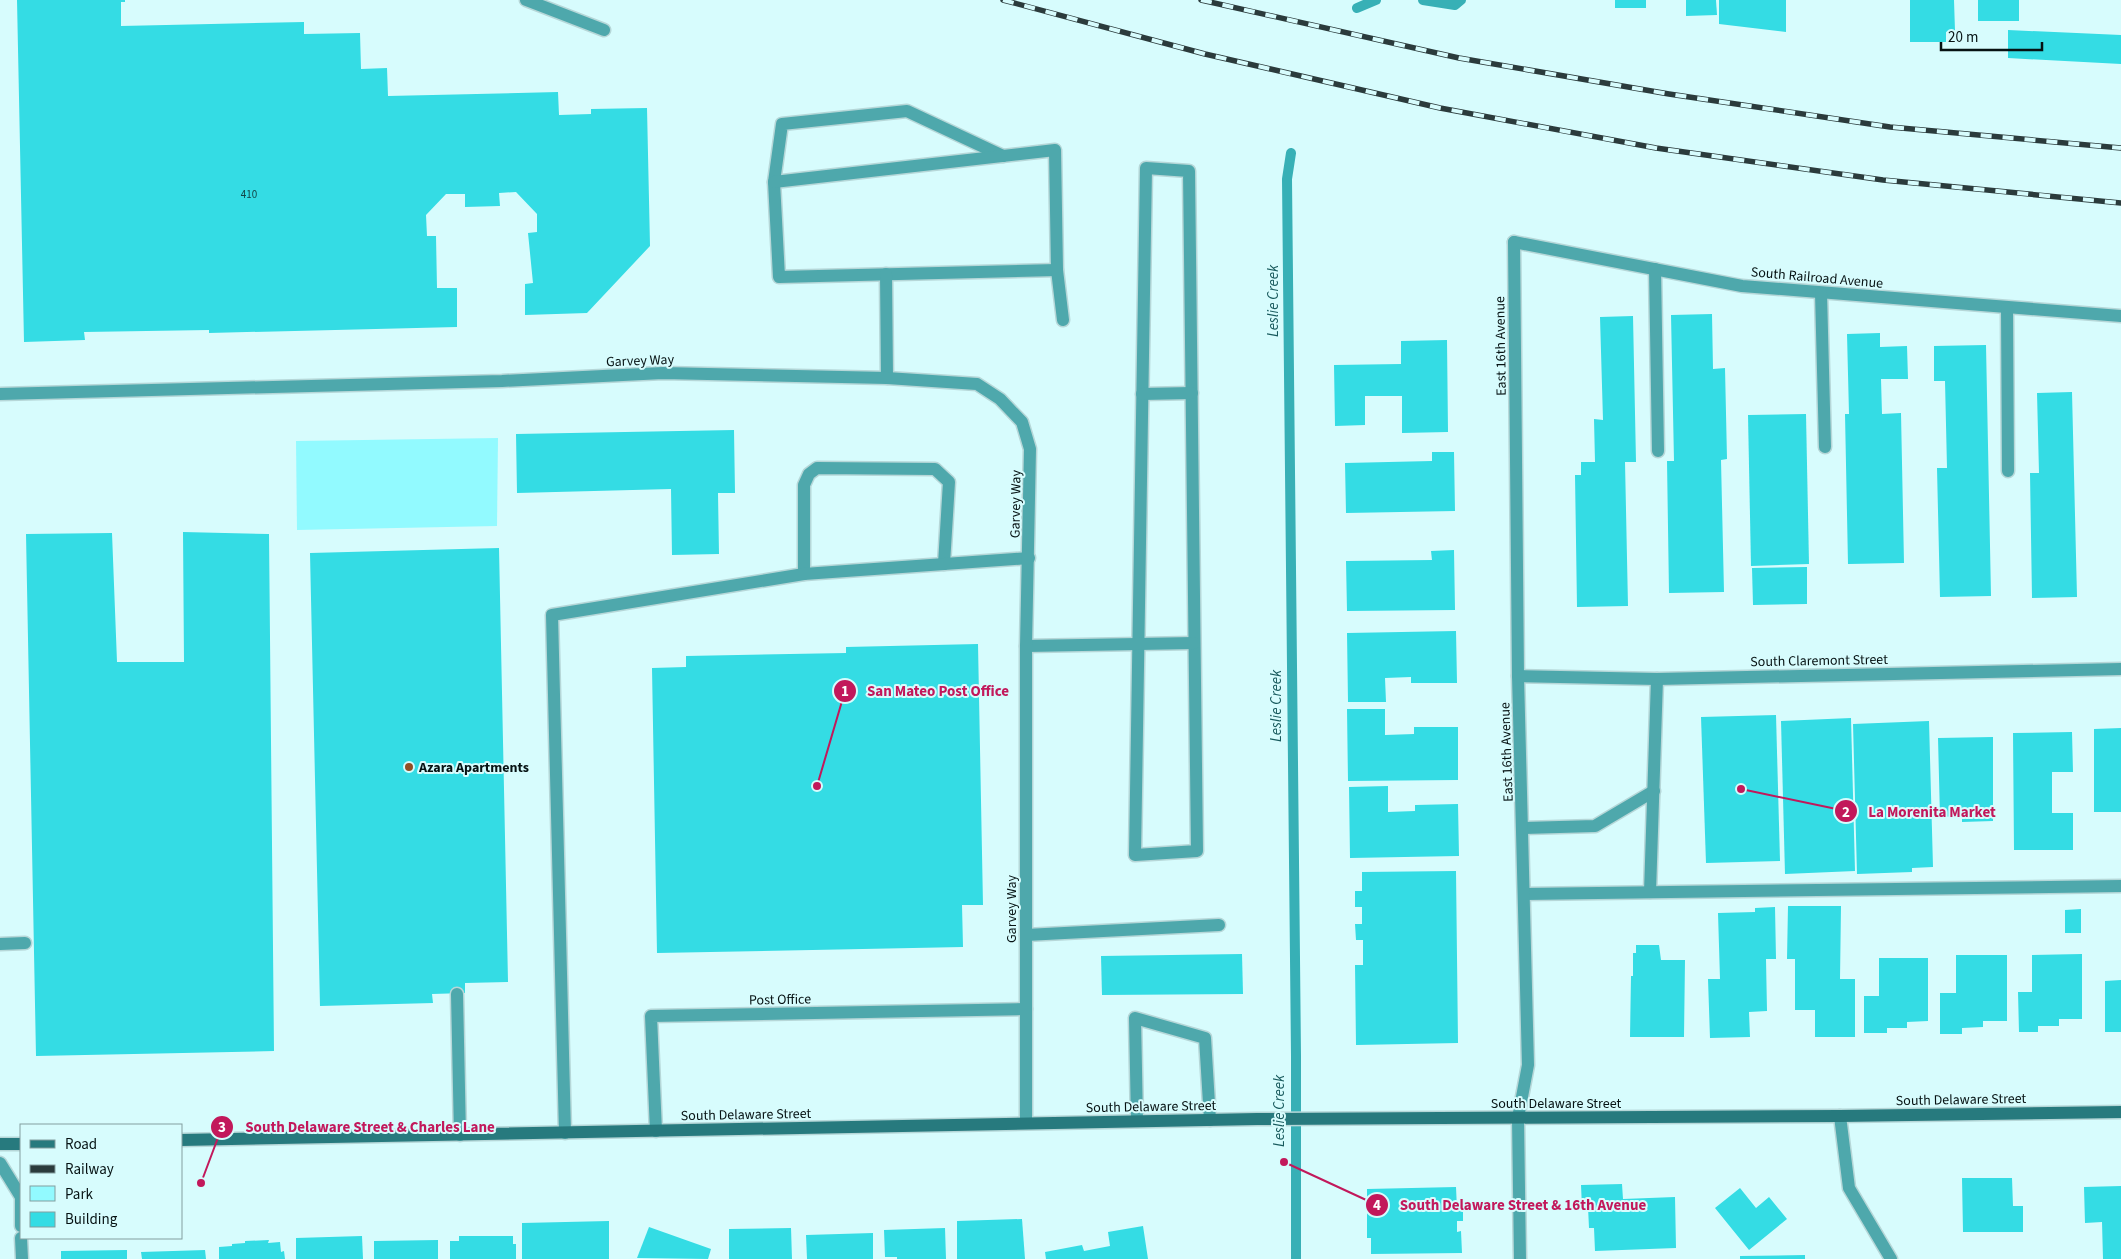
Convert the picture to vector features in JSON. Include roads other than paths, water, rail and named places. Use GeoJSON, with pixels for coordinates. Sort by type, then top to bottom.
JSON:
{"type":"FeatureCollection","features":[{"type":"Feature","properties":{"kind":"main road","name":"South Delaware Street"},"geometry":{"type":"LineString","coordinates":[[182,1140],[1257,1119],[1840,1116],[2121,1112]]}},
{"type":"Feature","properties":{"kind":"main road"},"geometry":{"type":"LineString","coordinates":[[0,1144],[20,1144]]}},
{"type":"Feature","properties":{"kind":"street"},"geometry":{"type":"LineString","coordinates":[[526,0],[604,30]]}},
{"type":"Feature","properties":{"kind":"street"},"geometry":{"type":"LineString","coordinates":[[1003,156],[907,110],[782,124],[774,182],[779,276],[1057,270]]}},
{"type":"Feature","properties":{"kind":"street"},"geometry":{"type":"LineString","coordinates":[[774,182],[1055,150],[1057,270],[1063,320]]}},
{"type":"Feature","properties":{"kind":"street"},"geometry":{"type":"LineString","coordinates":[[1146,168],[1189,171],[1197,851],[1135,855],[1142,394],[1146,168]]}},
{"type":"Feature","properties":{"kind":"street","name":"South Railroad Avenue"},"geometry":{"type":"LineString","coordinates":[[1514,242],[1742,286],[2121,316]]}},
{"type":"Feature","properties":{"kind":"street","name":"East 16th Avenue"},"geometry":{"type":"LineString","coordinates":[[1514,242],[1518,676],[1528,1065],[1518,1118],[1520,1259]]}},
{"type":"Feature","properties":{"kind":"street"},"geometry":{"type":"LineString","coordinates":[[1655,269],[1658,451]]}},
{"type":"Feature","properties":{"kind":"street"},"geometry":{"type":"LineString","coordinates":[[886,274],[887,378]]}},
{"type":"Feature","properties":{"kind":"street"},"geometry":{"type":"LineString","coordinates":[[1821,292],[1825,447]]}},
{"type":"Feature","properties":{"kind":"street"},"geometry":{"type":"LineString","coordinates":[[2007,308],[2008,471]]}},
{"type":"Feature","properties":{"kind":"street","name":"Garvey Way"},"geometry":{"type":"LineString","coordinates":[[0,394],[502,381],[663,373],[887,378],[978,384],[1000,399],[1022,422],[1030,449],[1026,646],[1026,1124]]}},
{"type":"Feature","properties":{"kind":"street"},"geometry":{"type":"LineString","coordinates":[[1142,394],[1192,393]]}},
{"type":"Feature","properties":{"kind":"street"},"geometry":{"type":"LineString","coordinates":[[804,574],[804,485],[809,474],[817,468],[935,469],[941,473],[949,482],[944,564]]}},
{"type":"Feature","properties":{"kind":"street"},"geometry":{"type":"LineString","coordinates":[[566,1132],[552,615],[804,574],[1029,558]]}},
{"type":"Feature","properties":{"kind":"street"},"geometry":{"type":"LineString","coordinates":[[1026,646],[1194,643]]}},
{"type":"Feature","properties":{"kind":"street","name":"South Claremont Street"},"geometry":{"type":"LineString","coordinates":[[1518,676],[1657,679],[2121,669]]}},
{"type":"Feature","properties":{"kind":"street"},"geometry":{"type":"LineString","coordinates":[[1650,892],[1657,679]]}},
{"type":"Feature","properties":{"kind":"street"},"geometry":{"type":"LineString","coordinates":[[1523,828],[1595,826],[1654,791]]}},
{"type":"Feature","properties":{"kind":"street"},"geometry":{"type":"LineString","coordinates":[[1525,894],[2121,886]]}},
{"type":"Feature","properties":{"kind":"street"},"geometry":{"type":"LineString","coordinates":[[1026,935],[1219,925]]}},
{"type":"Feature","properties":{"kind":"street"},"geometry":{"type":"LineString","coordinates":[[0,944],[25,943]]}},
{"type":"Feature","properties":{"kind":"street"},"geometry":{"type":"LineString","coordinates":[[457,994],[460,1135]]}},
{"type":"Feature","properties":{"kind":"street","name":"Post Office"},"geometry":{"type":"LineString","coordinates":[[656,1131],[651,1016],[1026,1009]]}},
{"type":"Feature","properties":{"kind":"street"},"geometry":{"type":"LineString","coordinates":[[1137,1121],[1135,1018],[1205,1038],[1210,1120]]}},
{"type":"Feature","properties":{"kind":"street"},"geometry":{"type":"LineString","coordinates":[[1840,1116],[1849,1188],[1891,1259]]}},
{"type":"Feature","properties":{"kind":"street"},"geometry":{"type":"LineString","coordinates":[[0,1163],[20,1195]]}},
{"type":"Feature","properties":{"kind":"street"},"geometry":{"type":"LineString","coordinates":[[21,1239],[22,1259]]}},
{"type":"Feature","properties":{"kind":"waterway","name":"Leslie Creek"},"geometry":{"type":"LineString","coordinates":[[1357,8],[1376,0]]}},
{"type":"Feature","properties":{"kind":"waterway","name":"Leslie Creek"},"geometry":{"type":"LineString","coordinates":[[1423,0],[1455,5],[1461,0]]}},
{"type":"Feature","properties":{"kind":"waterway","name":"Leslie Creek"},"geometry":{"type":"LineString","coordinates":[[1291,153],[1287,179],[1296,1056],[1296,1259]]}},
{"type":"Feature","properties":{"kind":"railway"},"geometry":{"type":"LineString","coordinates":[[1003,0],[1205,54],[1440,108],[1656,148],[1883,180],[2121,203]]}},
{"type":"Feature","properties":{"kind":"railway"},"geometry":{"type":"LineString","coordinates":[[1201,0],[1459,58],[1669,94],[1890,127],[2121,148]]}},
{"type":"Feature","properties":{"kind":"place","name":"Azara Apartments"},"geometry":{"type":"Point","coordinates":[409,767]}},
{"type":"Feature","properties":{"kind":"place","name":"San Mateo Post Office"},"geometry":{"type":"Point","coordinates":[817,786]}},
{"type":"Feature","properties":{"kind":"place","name":"La Morenita Market"},"geometry":{"type":"Point","coordinates":[1741,789]}},
{"type":"Feature","properties":{"kind":"place","name":"South Delaware Street & 16th Avenue"},"geometry":{"type":"Point","coordinates":[1284,1162]}},
{"type":"Feature","properties":{"kind":"place","name":"South Delaware Street & Charles Lane"},"geometry":{"type":"Point","coordinates":[201,1183]}}]}
